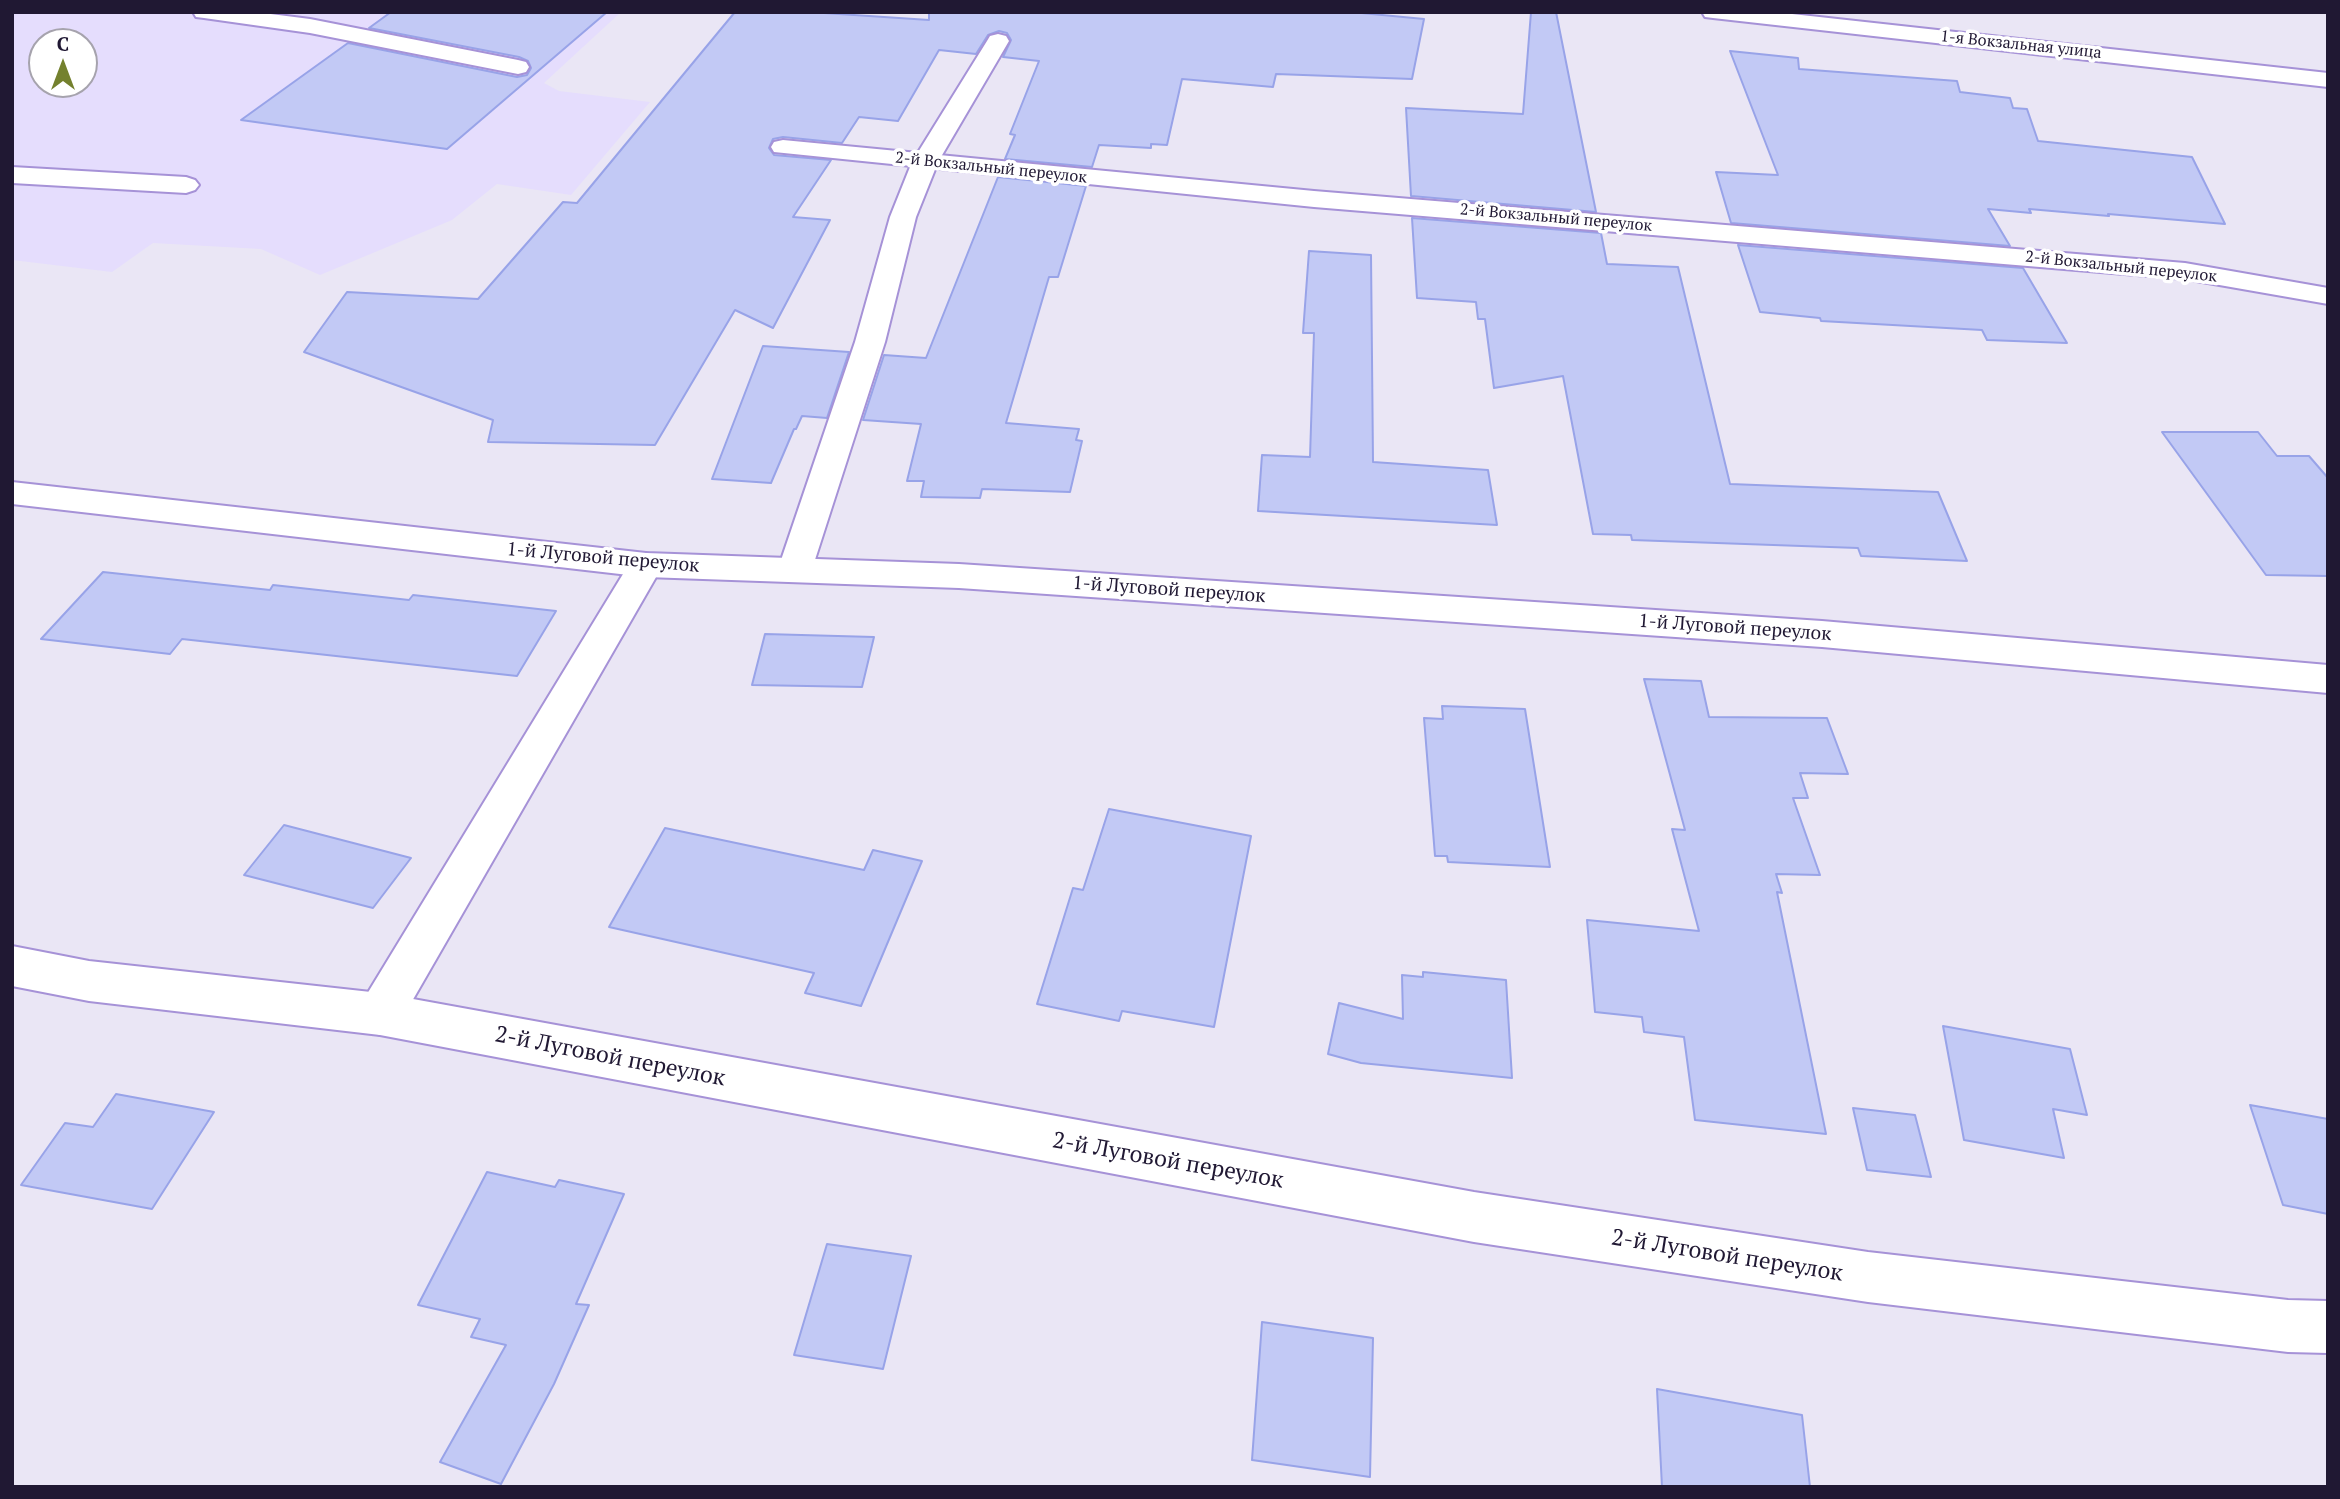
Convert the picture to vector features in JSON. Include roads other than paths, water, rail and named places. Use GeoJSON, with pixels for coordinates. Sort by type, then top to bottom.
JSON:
{"type":"FeatureCollection","features":[{"type":"Feature","properties":{"kind":"street"},"geometry":{"type":"LineString","coordinates":[[204,12],[310,26],[518,68]]}},
{"type":"Feature","properties":{"kind":"street","name":"1-я Вокзальная улица"},"geometry":{"type":"LineString","coordinates":[[1713,12],[2328,80]]}},
{"type":"Feature","properties":{"kind":"street"},"geometry":{"type":"LineString","coordinates":[[795,569],[870,342],[903,217],[925,162],[998,41]]}},
{"type":"Feature","properties":{"kind":"street","name":"2-й Вокзальный переулок"},"geometry":{"type":"LineString","coordinates":[[783,147],[1314,199],[2185,271],[2328,296]]}},
{"type":"Feature","properties":{"kind":"street"},"geometry":{"type":"LineString","coordinates":[[12,175],[186,185]]}},
{"type":"Feature","properties":{"kind":"street","name":"1-й Луговой переулок"},"geometry":{"type":"LineString","coordinates":[[12,493],[646,565],[986,578],[1822,634],[2328,679]]}},
{"type":"Feature","properties":{"kind":"street"},"geometry":{"type":"LineString","coordinates":[[380,1014],[646,565]]}},
{"type":"Feature","properties":{"kind":"street","name":"2-й Луговой переулок"},"geometry":{"type":"LineString","coordinates":[[12,966],[89,981],[380,1014],[1474,1217],[1868,1277],[2288,1326],[2328,1327]]}}]}
